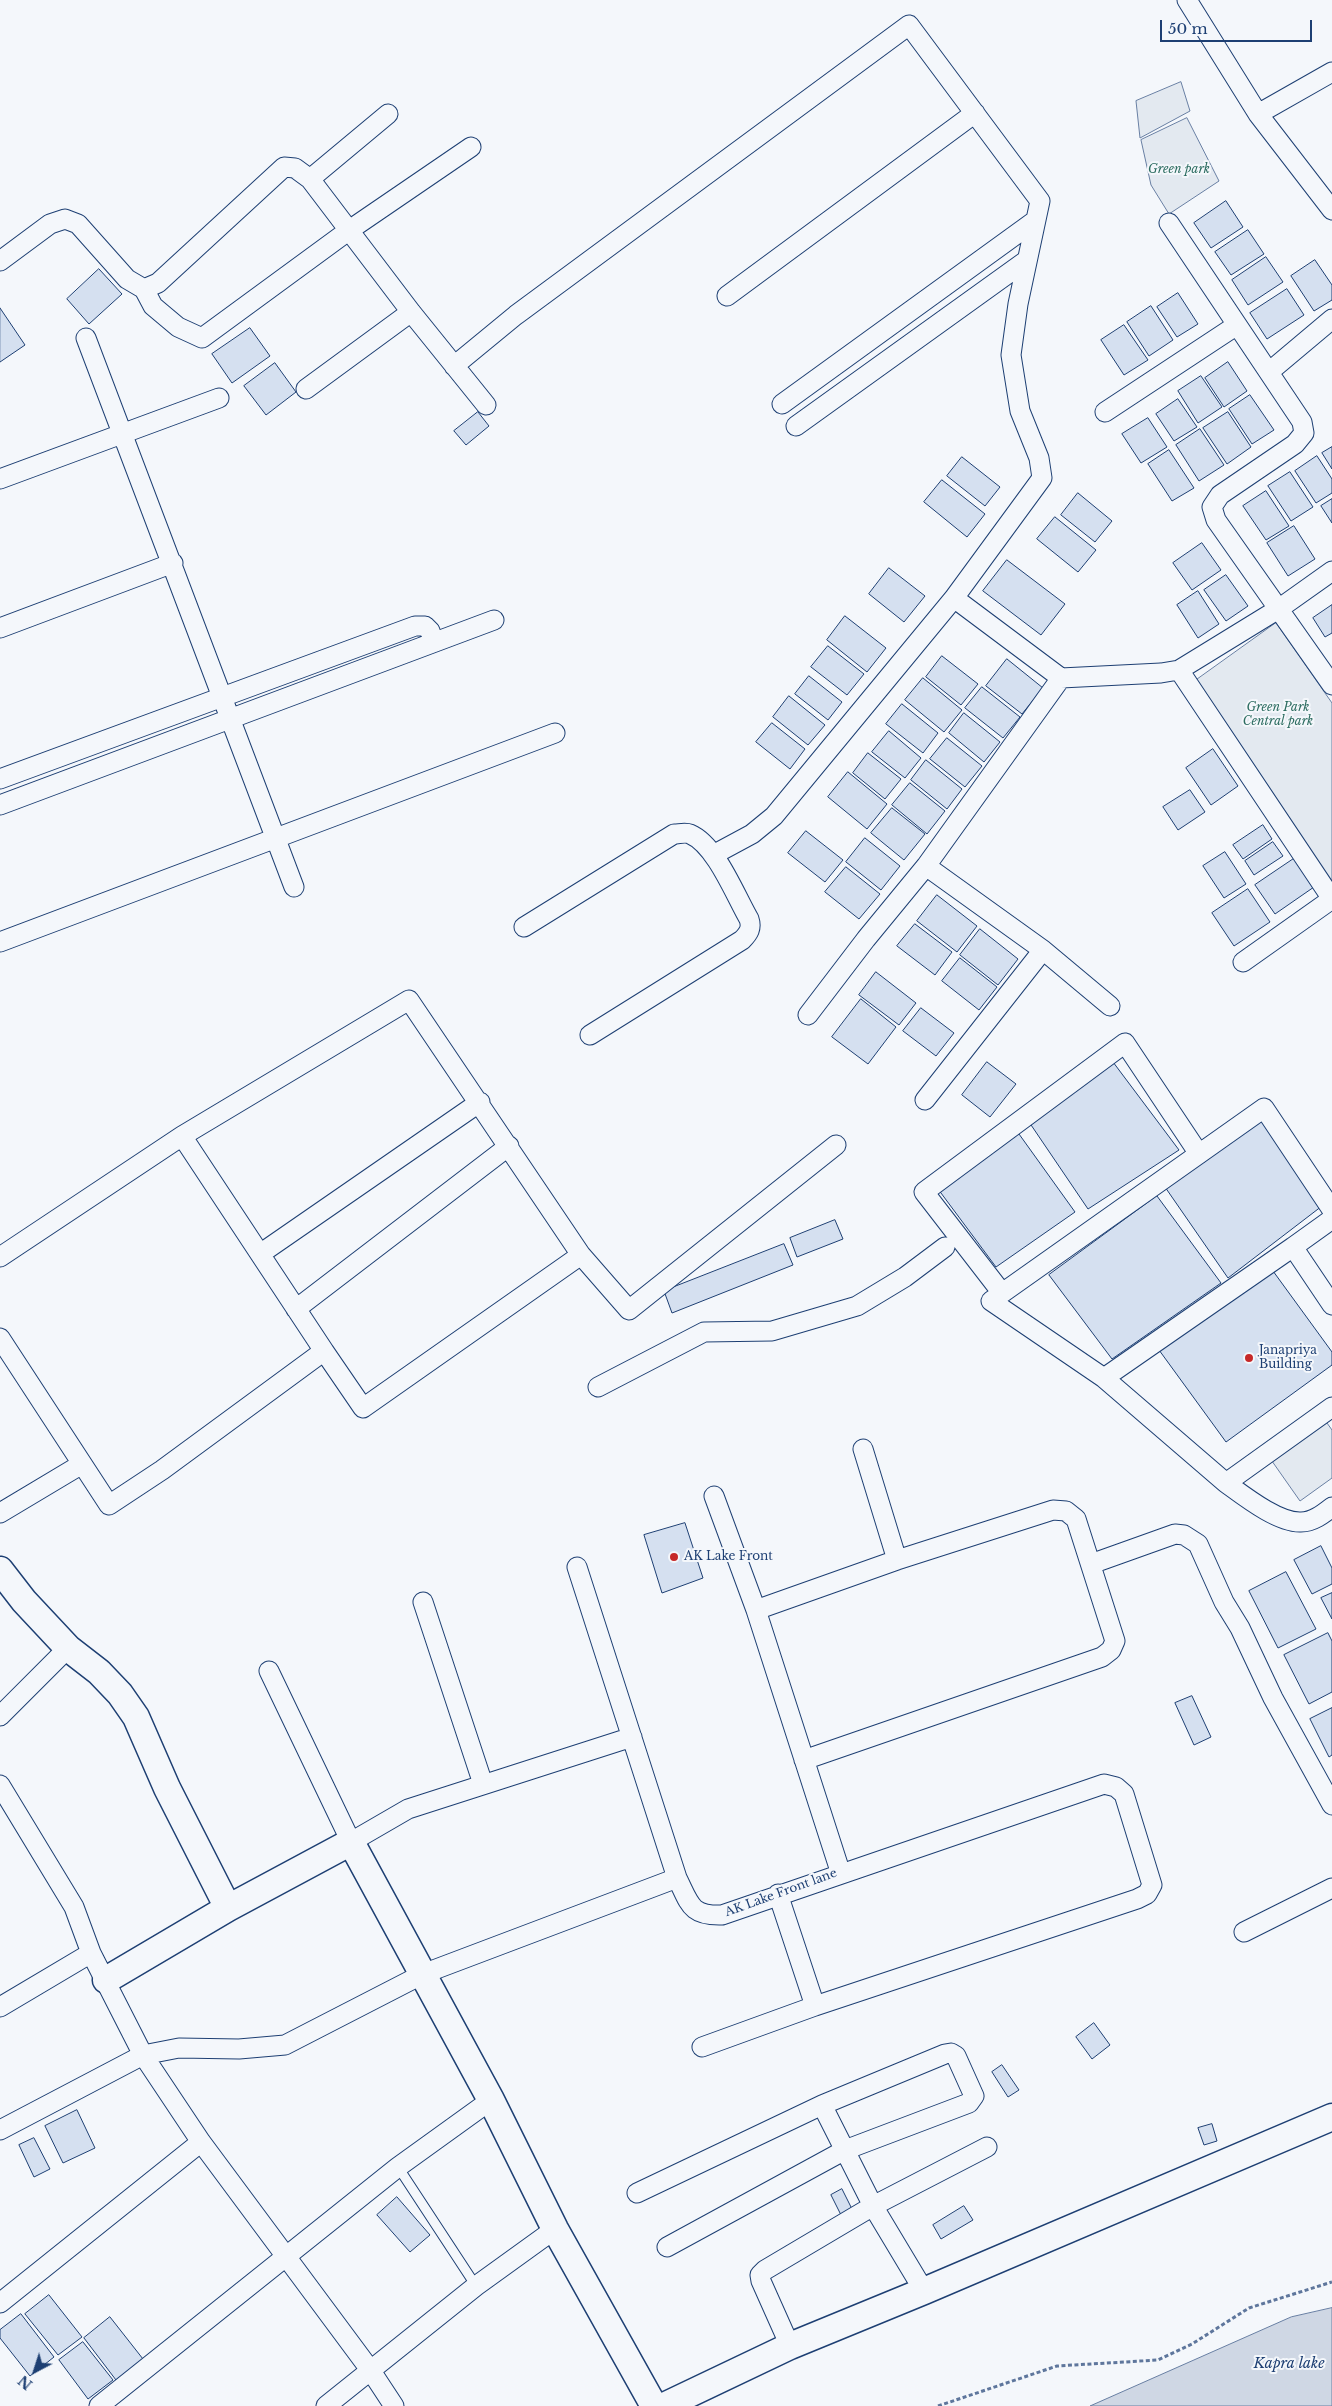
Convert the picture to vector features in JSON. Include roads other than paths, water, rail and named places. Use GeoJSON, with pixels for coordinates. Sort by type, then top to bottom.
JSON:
{"type":"FeatureCollection","features":[{"type":"Feature","properties":{"kind":"street"},"geometry":{"type":"LineString","coordinates":[[1191,1],[1258,114],[1332,210]]}},
{"type":"Feature","properties":{"kind":"street"},"geometry":{"type":"LineString","coordinates":[[454,366],[516,315],[909,25],[1040,201],[1027,260],[1011,355],[1020,411],[1039,458],[1042,478],[954,598],[774,816],[752,834],[713,855]]}},
{"type":"Feature","properties":{"kind":"street"},"geometry":{"type":"LineString","coordinates":[[1258,114],[1332,72]]}},
{"type":"Feature","properties":{"kind":"street"},"geometry":{"type":"LineString","coordinates":[[727,296],[975,113]]}},
{"type":"Feature","properties":{"kind":"street"},"geometry":{"type":"LineString","coordinates":[[310,179],[388,114]]}},
{"type":"Feature","properties":{"kind":"street"},"geometry":{"type":"LineString","coordinates":[[0,261],[50,224],[65,220],[78,224],[127,279],[144,289],[153,306],[178,327],[202,338],[348,231],[471,147]]}},
{"type":"Feature","properties":{"kind":"street"},"geometry":{"type":"LineString","coordinates":[[144,289],[158,283],[284,168],[295,168],[310,179],[411,312],[486,405]]}},
{"type":"Feature","properties":{"kind":"street"},"geometry":{"type":"LineString","coordinates":[[782,404],[1036,220]]}},
{"type":"Feature","properties":{"kind":"street"},"geometry":{"type":"LineString","coordinates":[[1169,223],[1302,422],[1304,434],[1295,444],[1220,495],[1212,507],[1216,520],[1280,608],[1332,685]]}},
{"type":"Feature","properties":{"kind":"street"},"geometry":{"type":"LineString","coordinates":[[796,426],[1027,260]]}},
{"type":"Feature","properties":{"kind":"street"},"geometry":{"type":"LineString","coordinates":[[306,389],[411,312]]}},
{"type":"Feature","properties":{"kind":"street"},"geometry":{"type":"LineString","coordinates":[[1268,372],[1332,319]]}},
{"type":"Feature","properties":{"kind":"street"},"geometry":{"type":"LineString","coordinates":[[1105,412],[1237,325]]}},
{"type":"Feature","properties":{"kind":"street"},"geometry":{"type":"LineString","coordinates":[[86,338],[124,433],[294,887]]}},
{"type":"Feature","properties":{"kind":"street"},"geometry":{"type":"LineString","coordinates":[[837,364],[852,386]]}},
{"type":"Feature","properties":{"kind":"street"},"geometry":{"type":"LineString","coordinates":[[0,479],[219,398]]}},
{"type":"Feature","properties":{"kind":"street"},"geometry":{"type":"LineString","coordinates":[[0,628],[173,563]]}},
{"type":"Feature","properties":{"kind":"street"},"geometry":{"type":"LineString","coordinates":[[954,598],[1061,678],[1161,673],[1179,670],[1280,608],[1332,572]]}},
{"type":"Feature","properties":{"kind":"street"},"geometry":{"type":"LineString","coordinates":[[0,805],[494,620]]}},
{"type":"Feature","properties":{"kind":"street"},"geometry":{"type":"LineString","coordinates":[[0,779],[415,626],[425,626],[430,631],[434,642]]}},
{"type":"Feature","properties":{"kind":"street"},"geometry":{"type":"LineString","coordinates":[[1179,670],[1332,899],[1243,962]]}},
{"type":"Feature","properties":{"kind":"street"},"geometry":{"type":"LineString","coordinates":[[808,1016],[926,866],[1061,678]]}},
{"type":"Feature","properties":{"kind":"street"},"geometry":{"type":"LineString","coordinates":[[0,942],[555,733]]}},
{"type":"Feature","properties":{"kind":"street"},"geometry":{"type":"LineString","coordinates":[[524,927],[674,834],[688,833],[699,839],[713,855],[749,919],[751,925],[748,934],[742,940],[590,1035]]}},
{"type":"Feature","properties":{"kind":"street"},"geometry":{"type":"LineString","coordinates":[[926,866],[1043,950],[1110,1006]]}},
{"type":"Feature","properties":{"kind":"street"},"geometry":{"type":"LineString","coordinates":[[925,1100],[1043,950]]}},
{"type":"Feature","properties":{"kind":"street"},"geometry":{"type":"LineString","coordinates":[[0,1257],[182,1136],[409,1000],[480,1102],[581,1254],[629,1310],[836,1145]]}},
{"type":"Feature","properties":{"kind":"street"},"geometry":{"type":"LineString","coordinates":[[1002,1293],[924,1192],[1125,1043],[1199,1154]]}},
{"type":"Feature","properties":{"kind":"street"},"geometry":{"type":"LineString","coordinates":[[260,1254],[480,1102]]}},
{"type":"Feature","properties":{"kind":"street"},"geometry":{"type":"LineString","coordinates":[[1332,1210],[1264,1108],[991,1301],[1104,1378],[1226,1483],[1248,1499],[1284,1520],[1301,1522],[1315,1519],[1332,1508]]}},
{"type":"Feature","properties":{"kind":"street"},"geometry":{"type":"LineString","coordinates":[[182,1136],[363,1408],[581,1254]]}},
{"type":"Feature","properties":{"kind":"street"},"geometry":{"type":"LineString","coordinates":[[296,1308],[509,1146]]}},
{"type":"Feature","properties":{"kind":"street"},"geometry":{"type":"LineString","coordinates":[[1104,1378],[1332,1219]]}},
{"type":"Feature","properties":{"kind":"street"},"geometry":{"type":"LineString","coordinates":[[598,1387],[704,1332],[772,1331],[857,1306],[904,1277],[945,1247]]}},
{"type":"Feature","properties":{"kind":"street"},"geometry":{"type":"LineString","coordinates":[[1293,1247],[1332,1305]]}},
{"type":"Feature","properties":{"kind":"street"},"geometry":{"type":"LineString","coordinates":[[0,1338],[109,1505],[162,1470],[324,1351]]}},
{"type":"Feature","properties":{"kind":"street"},"geometry":{"type":"LineString","coordinates":[[1226,1483],[1332,1408]]}},
{"type":"Feature","properties":{"kind":"street"},"geometry":{"type":"LineString","coordinates":[[863,1449],[897,1560]]}},
{"type":"Feature","properties":{"kind":"street"},"geometry":{"type":"LineString","coordinates":[[0,1513],[82,1464]]}},
{"type":"Feature","properties":{"kind":"street","name":"AK Lake Front lane"},"geometry":{"type":"LineString","coordinates":[[577,1567],[677,1878],[692,1907],[705,1916],[722,1915],[778,1894],[841,1874],[756,1610],[714,1496]]}},
{"type":"Feature","properties":{"kind":"street"},"geometry":{"type":"LineString","coordinates":[[756,1610],[897,1560],[1053,1510],[1066,1511],[1076,1519],[1091,1564],[1115,1641],[1112,1650],[1102,1657],[804,1760]]}},
{"type":"Feature","properties":{"kind":"street"},"geometry":{"type":"LineString","coordinates":[[1091,1564],[1175,1534],[1184,1535],[1198,1544],[1273,1698],[1332,1805]]}},
{"type":"Feature","properties":{"kind":"street"},"geometry":{"type":"LineString","coordinates":[[0,1570],[24,1601],[68,1648],[104,1677],[120,1694],[136,1717],[168,1788],[228,1908]]}},
{"type":"Feature","properties":{"kind":"street"},"geometry":{"type":"LineString","coordinates":[[423,1602],[483,1784]]}},
{"type":"Feature","properties":{"kind":"street"},"geometry":{"type":"LineString","coordinates":[[0,1716],[68,1648]]}},
{"type":"Feature","properties":{"kind":"street"},"geometry":{"type":"LineString","coordinates":[[269,1671],[352,1842],[491,2100],[555,2229],[654,2406]]}},
{"type":"Feature","properties":{"kind":"street"},"geometry":{"type":"LineString","coordinates":[[106,1980],[228,1908],[352,1842],[408,1809],[632,1737]]}},
{"type":"Feature","properties":{"kind":"street"},"geometry":{"type":"LineString","coordinates":[[702,2047],[815,2006],[1137,1899],[1147,1894],[1152,1885],[1124,1794],[1116,1787],[1104,1784],[841,1874]]}},
{"type":"Feature","properties":{"kind":"street"},"geometry":{"type":"LineString","coordinates":[[0,1785],[74,1907],[91,1953],[144,2055],[202,2142],[371,2371],[394,2406]]}},
{"type":"Feature","properties":{"kind":"street"},"geometry":{"type":"LineString","coordinates":[[0,2130],[144,2055],[179,2048],[239,2049],[285,2045],[422,1974],[677,1878]]}},
{"type":"Feature","properties":{"kind":"street"},"geometry":{"type":"LineString","coordinates":[[1244,1932],[1332,1888]]}},
{"type":"Feature","properties":{"kind":"street"},"geometry":{"type":"LineString","coordinates":[[778,1894],[815,2006]]}},
{"type":"Feature","properties":{"kind":"street"},"geometry":{"type":"LineString","coordinates":[[0,2007],[91,1953]]}},
{"type":"Feature","properties":{"kind":"street"},"geometry":{"type":"LineString","coordinates":[[638,2193],[822,2105],[945,2054],[956,2056],[974,2096],[972,2100],[845,2150],[667,2247]]}},
{"type":"Feature","properties":{"kind":"street"},"geometry":{"type":"LineString","coordinates":[[99,2406],[398,2167],[491,2100]]}},
{"type":"Feature","properties":{"kind":"street"},"geometry":{"type":"LineString","coordinates":[[822,2105],[873,2206],[924,2291]]}},
{"type":"Feature","properties":{"kind":"street"},"geometry":{"type":"LineString","coordinates":[[664,2406],[790,2346],[1332,2117]]}},
{"type":"Feature","properties":{"kind":"street"},"geometry":{"type":"LineString","coordinates":[[0,2303],[202,2142]]}},
{"type":"Feature","properties":{"kind":"street"},"geometry":{"type":"LineString","coordinates":[[790,2346],[760,2276],[765,2270],[873,2206],[987,2147]]}},
{"type":"Feature","properties":{"kind":"street"},"geometry":{"type":"LineString","coordinates":[[326,2406],[476,2286],[555,2229]]}},
{"type":"Feature","properties":{"kind":"lane"},"geometry":{"type":"LineString","coordinates":[[398,2167],[476,2286]]}},
{"type":"Feature","properties":{"kind":"water","name":"Kapra lake"},"geometry":{"type":"Polygon","coordinates":[[[1332,2308],[1332,2406],[1090,2406],[1291,2317],[1332,2308]]]}},
{"type":"Feature","properties":{"kind":"place","name":"Janapriya Building"},"geometry":{"type":"Point","coordinates":[1249,1358]}},
{"type":"Feature","properties":{"kind":"place","name":"AK Lake Front"},"geometry":{"type":"Point","coordinates":[674,1557]}},
{"type":"Feature","properties":{"kind":"park label","name":"Green park"},"geometry":{"type":"Point","coordinates":[1179,170]}},
{"type":"Feature","properties":{"kind":"park label","name":"Green Park Central park"},"geometry":{"type":"Point","coordinates":[1278,715]}}]}
